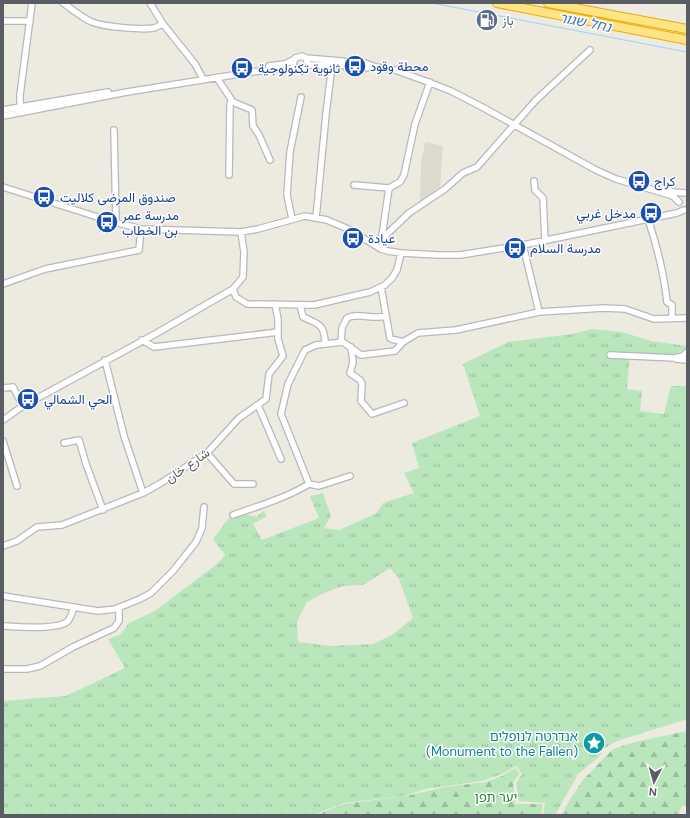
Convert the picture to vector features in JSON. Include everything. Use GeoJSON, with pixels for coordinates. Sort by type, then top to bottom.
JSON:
{"type":"FeatureCollection","features":[{"type":"Feature","properties":{"kind":"highway"},"geometry":{"type":"LineString","coordinates":[[497,3],[687,40]]}},
{"type":"Feature","properties":{"kind":"highway"},"geometry":{"type":"LineString","coordinates":[[548,3],[687,29]]}},
{"type":"Feature","properties":{"kind":"street"},"geometry":{"type":"LineString","coordinates":[[20,107],[20,95],[32,3]]}},
{"type":"Feature","properties":{"kind":"street"},"geometry":{"type":"LineString","coordinates":[[63,3],[90,22],[97,24],[139,28],[154,28],[163,24]]}},
{"type":"Feature","properties":{"kind":"street"},"geometry":{"type":"LineString","coordinates":[[150,3],[163,24],[195,64],[202,77]]}},
{"type":"Feature","properties":{"kind":"street"},"geometry":{"type":"LineString","coordinates":[[3,21],[30,21]]}},
{"type":"Feature","properties":{"kind":"street"},"geometry":{"type":"LineString","coordinates":[[381,249],[386,235],[409,213],[445,189],[463,172],[477,167],[536,100],[590,50]]}},
{"type":"Feature","properties":{"kind":"street"},"geometry":{"type":"LineString","coordinates":[[3,110],[285,64],[299,56],[306,58],[365,63],[376,67],[395,70],[451,91],[589,166],[616,179],[670,195],[686,210]]}},
{"type":"Feature","properties":{"kind":"street"},"geometry":{"type":"LineString","coordinates":[[306,58],[308,66]]}},
{"type":"Feature","properties":{"kind":"street"},"geometry":{"type":"LineString","coordinates":[[294,60],[293,65],[295,69]]}},
{"type":"Feature","properties":{"kind":"street"},"geometry":{"type":"LineString","coordinates":[[3,116],[127,92],[259,71],[295,69],[303,71],[308,66],[332,65],[365,68],[376,67]]}},
{"type":"Feature","properties":{"kind":"street"},"geometry":{"type":"LineString","coordinates":[[316,218],[332,65]]}},
{"type":"Feature","properties":{"kind":"street"},"geometry":{"type":"LineString","coordinates":[[217,78],[233,102],[252,110],[253,126],[259,135],[270,160]]}},
{"type":"Feature","properties":{"kind":"street"},"geometry":{"type":"LineString","coordinates":[[354,185],[389,188],[400,182],[404,175],[415,124],[430,82]]}},
{"type":"Feature","properties":{"kind":"street"},"geometry":{"type":"LineString","coordinates":[[292,219],[287,195],[290,152],[300,97]]}},
{"type":"Feature","properties":{"kind":"street"},"geometry":{"type":"LineString","coordinates":[[229,176],[231,100]]}},
{"type":"Feature","properties":{"kind":"street"},"geometry":{"type":"LineString","coordinates":[[114,130],[116,222]]}},
{"type":"Feature","properties":{"kind":"street"},"geometry":{"type":"LineString","coordinates":[[589,166],[673,192],[686,193]]}},
{"type":"Feature","properties":{"kind":"street"},"geometry":{"type":"LineString","coordinates":[[534,181],[535,190],[543,198],[546,240]]}},
{"type":"Feature","properties":{"kind":"street"},"geometry":{"type":"LineString","coordinates":[[3,187],[141,229],[241,232],[258,229],[305,216],[327,220],[348,229],[381,249],[401,253],[440,255],[460,255],[523,245],[686,210]]}},
{"type":"Feature","properties":{"kind":"street"},"geometry":{"type":"LineString","coordinates":[[383,242],[382,236],[389,188]]}},
{"type":"Feature","properties":{"kind":"street"},"geometry":{"type":"LineString","coordinates":[[679,202],[681,196],[686,193]]}},
{"type":"Feature","properties":{"kind":"street"},"geometry":{"type":"LineString","coordinates":[[648,219],[658,248],[667,302],[672,305],[672,318]]}},
{"type":"Feature","properties":{"kind":"street"},"geometry":{"type":"LineString","coordinates":[[3,284],[45,269],[139,250],[141,229]]}},
{"type":"Feature","properties":{"kind":"street"},"geometry":{"type":"LineString","coordinates":[[3,420],[23,406],[233,289],[243,277],[244,252],[241,232]]}},
{"type":"Feature","properties":{"kind":"street"},"geometry":{"type":"LineString","coordinates":[[523,245],[539,312]]}},
{"type":"Feature","properties":{"kind":"street"},"geometry":{"type":"LineString","coordinates":[[233,289],[236,297],[247,304],[314,305],[370,292],[381,287],[392,278],[397,270],[401,253]]}},
{"type":"Feature","properties":{"kind":"street"},"geometry":{"type":"LineString","coordinates":[[381,287],[390,338],[403,342]]}},
{"type":"Feature","properties":{"kind":"street","name":"شارع خان"},"geometry":{"type":"LineString","coordinates":[[3,546],[17,542],[37,527],[62,525],[143,493],[207,453],[239,418],[266,399],[269,374],[283,356],[278,339],[278,319],[275,304]]}},
{"type":"Feature","properties":{"kind":"street"},"geometry":{"type":"LineString","coordinates":[[300,305],[303,317],[320,326],[325,333],[325,344]]}},
{"type":"Feature","properties":{"kind":"street"},"geometry":{"type":"LineString","coordinates":[[310,484],[281,414],[288,384],[305,350],[316,344],[344,342],[361,355],[395,351],[403,342],[418,333],[456,330],[539,312],[604,308],[625,310],[654,319],[687,318]]}},
{"type":"Feature","properties":{"kind":"street"},"geometry":{"type":"LineString","coordinates":[[340,342],[342,328],[347,318],[355,316],[379,318],[386,316]]}},
{"type":"Feature","properties":{"kind":"street"},"geometry":{"type":"LineString","coordinates":[[142,340],[154,347],[278,332]]}},
{"type":"Feature","properties":{"kind":"street"},"geometry":{"type":"LineString","coordinates":[[351,347],[353,362],[350,373],[360,380],[362,384],[361,401],[372,414],[404,403]]}},
{"type":"Feature","properties":{"kind":"street"},"geometry":{"type":"LineString","coordinates":[[676,358],[687,352]]}},
{"type":"Feature","properties":{"kind":"street"},"geometry":{"type":"LineString","coordinates":[[610,355],[676,358],[687,360]]}},
{"type":"Feature","properties":{"kind":"street"},"geometry":{"type":"LineString","coordinates":[[106,360],[124,436],[143,493]]}},
{"type":"Feature","properties":{"kind":"street"},"geometry":{"type":"LineString","coordinates":[[3,388],[13,387],[23,406]]}},
{"type":"Feature","properties":{"kind":"street"},"geometry":{"type":"LineString","coordinates":[[258,405],[281,459]]}},
{"type":"Feature","properties":{"kind":"street"},"geometry":{"type":"LineString","coordinates":[[64,444],[79,440],[103,510]]}},
{"type":"Feature","properties":{"kind":"street"},"geometry":{"type":"LineString","coordinates":[[3,441],[17,486]]}},
{"type":"Feature","properties":{"kind":"street"},"geometry":{"type":"LineString","coordinates":[[207,453],[234,484],[253,484]]}},
{"type":"Feature","properties":{"kind":"street"},"geometry":{"type":"LineString","coordinates":[[233,515],[276,499],[310,484],[319,486],[350,476]]}},
{"type":"Feature","properties":{"kind":"street"},"geometry":{"type":"LineString","coordinates":[[3,596],[98,611],[119,607],[151,593],[196,542],[202,528],[204,507]]}},
{"type":"Feature","properties":{"kind":"street"},"geometry":{"type":"LineString","coordinates":[[3,626],[41,627],[63,624],[69,619],[74,607]]}},
{"type":"Feature","properties":{"kind":"street"},"geometry":{"type":"LineString","coordinates":[[3,669],[27,669],[40,666],[73,647],[114,628],[119,621],[119,607]]}},
{"type":"Feature","properties":{"kind":"shaded area"},"geometry":{"type":"Polygon","coordinates":[[[425,142],[443,146],[440,187],[420,201],[421,165],[425,142]]]}},
{"type":"Feature","properties":{"kind":"green space"},"geometry":{"type":"Polygon","coordinates":[[[592,329],[622,332],[651,341],[687,346],[687,348],[676,354],[646,356],[630,354],[627,389],[642,391],[640,411],[664,414],[671,386],[687,386],[687,719],[617,741],[605,748],[598,758],[578,774],[555,815],[543,815],[545,803],[519,801],[516,783],[522,774],[516,766],[502,774],[482,781],[425,789],[405,796],[343,803],[314,815],[3,815],[3,701],[66,696],[125,668],[108,639],[120,635],[129,623],[155,611],[217,564],[225,555],[213,539],[232,514],[257,517],[263,511],[267,516],[253,524],[262,540],[319,518],[310,496],[323,493],[331,516],[324,528],[339,530],[377,513],[383,503],[414,493],[404,473],[419,468],[412,443],[480,416],[463,364],[508,342],[572,334],[592,329]],[[390,568],[363,585],[343,586],[324,593],[307,602],[297,622],[298,642],[331,646],[373,644],[392,635],[413,618],[399,579],[390,568]]]}},
{"type":"Feature","properties":{"kind":"green space"},"geometry":{"type":"Polygon","coordinates":[[[687,731],[687,805],[682,806],[678,815],[561,815],[583,780],[613,749],[635,742],[687,731]]]}},
{"type":"Feature","properties":{"kind":"green space","name":"יער תפן"},"geometry":{"type":"Polygon","coordinates":[[[515,768],[520,773],[513,782],[515,804],[543,804],[541,815],[316,815],[343,804],[406,796],[445,787],[486,782],[502,776],[515,768]]]}},
{"type":"Feature","properties":{"kind":"waterway","name":"נחל שגור"},"geometry":{"type":"LineString","coordinates":[[432,3],[687,52]]}},
{"type":"Feature","properties":{"kind":"place","name":"باز"},"geometry":{"type":"Point","coordinates":[487,20]}},
{"type":"Feature","properties":{"kind":"place","name":"محطة وقود"},"geometry":{"type":"Point","coordinates":[355,66]}},
{"type":"Feature","properties":{"kind":"place","name":"ثانوية تكنولوجية"},"geometry":{"type":"Point","coordinates":[242,68]}},
{"type":"Feature","properties":{"kind":"place","name":"كراج"},"geometry":{"type":"Point","coordinates":[639,181]}},
{"type":"Feature","properties":{"kind":"place","name":"صندوق المرضى كلاليت"},"geometry":{"type":"Point","coordinates":[44,197]}},
{"type":"Feature","properties":{"kind":"place","name":"مدخل غربي"},"geometry":{"type":"Point","coordinates":[651,213]}},
{"type":"Feature","properties":{"kind":"place","name":"مدرسة عمر بن الخطاب"},"geometry":{"type":"Point","coordinates":[107,222]}},
{"type":"Feature","properties":{"kind":"place","name":"عيادة"},"geometry":{"type":"Point","coordinates":[353,238]}},
{"type":"Feature","properties":{"kind":"place","name":"مدرسة السلام"},"geometry":{"type":"Point","coordinates":[515,248]}},
{"type":"Feature","properties":{"kind":"place","name":"الحي الشمالي"},"geometry":{"type":"Point","coordinates":[28,399]}},
{"type":"Feature","properties":{"kind":"place","name":"אנדרטה לנופלים (Monument to the Fallen)"},"geometry":{"type":"Point","coordinates":[594,743]}}]}
